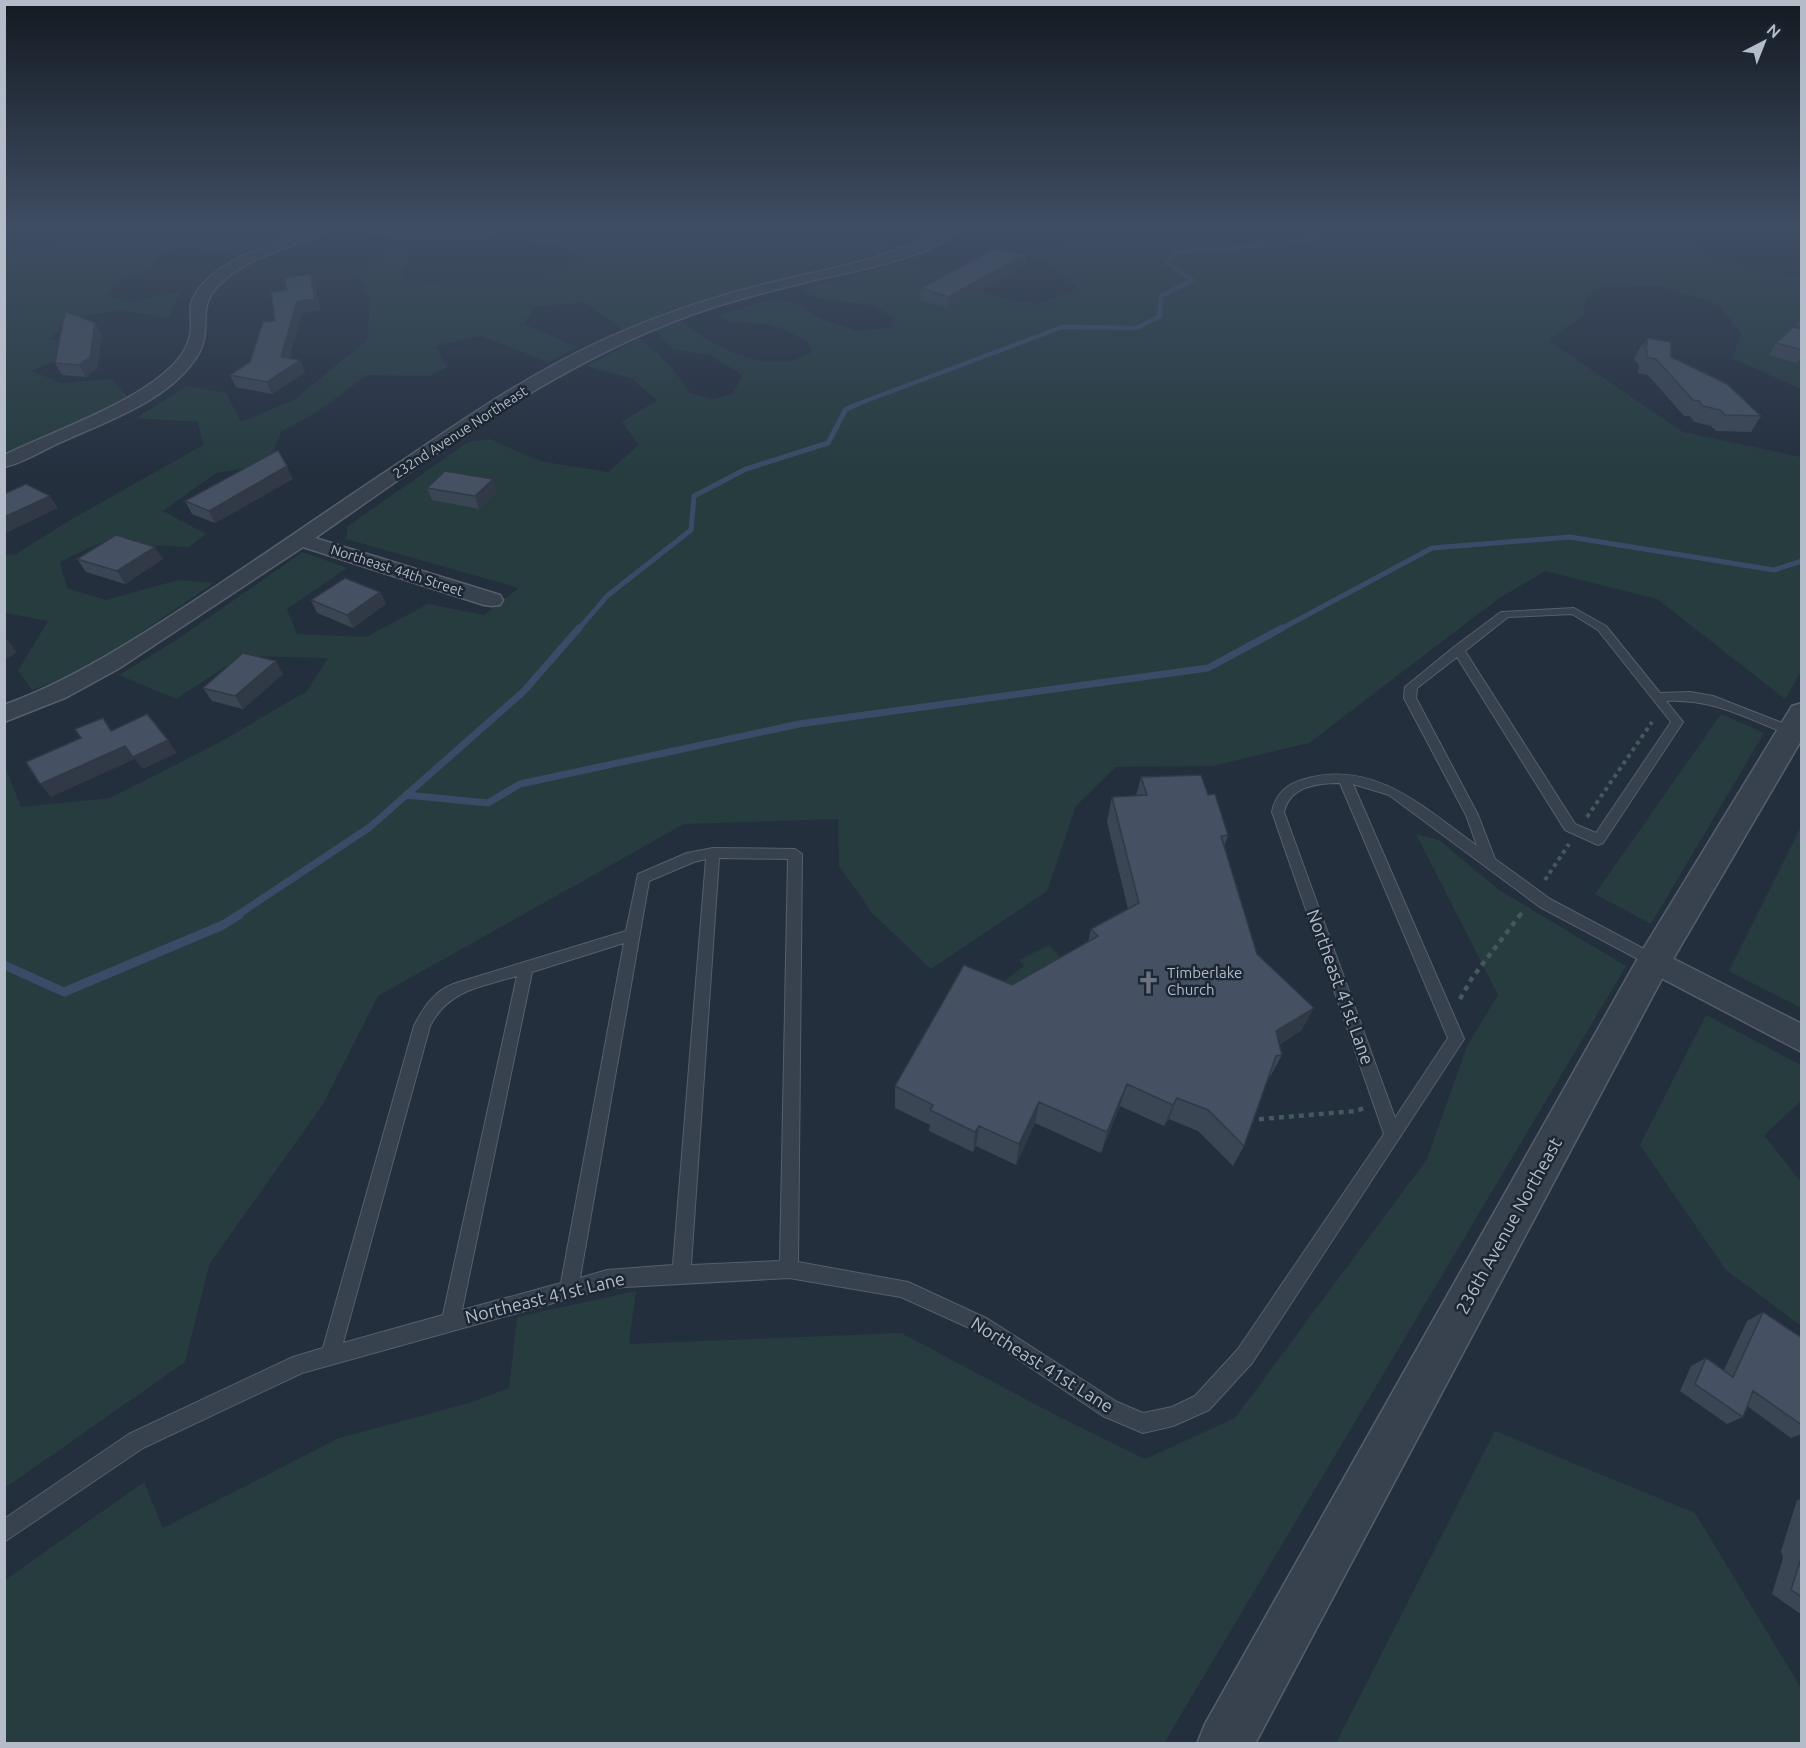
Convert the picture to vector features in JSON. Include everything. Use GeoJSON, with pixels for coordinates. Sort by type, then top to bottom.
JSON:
{"type":"FeatureCollection","features":[{"type":"Feature","properties":{"kind":"street"},"geometry":{"type":"LineString","coordinates":[[4,462],[131,402],[161,383],[180,368],[190,353],[199,329],[198,311]]}},
{"type":"Feature","properties":{"kind":"street","name":"232nd Avenue Northeast"},"geometry":{"type":"LineString","coordinates":[[4,714],[74,685],[116,662],[302,540],[377,486],[522,390],[651,324],[691,311]]}},
{"type":"Feature","properties":{"kind":"street","name":"Northeast 44th Street"},"geometry":{"type":"LineString","coordinates":[[302,540],[492,600]]}},
{"type":"Feature","properties":{"kind":"street","name":"236th Avenue Northeast"},"geometry":{"type":"LineString","coordinates":[[1224,1743],[1654,961],[1796,722]]}},
{"type":"Feature","properties":{"kind":"street"},"geometry":{"type":"LineString","coordinates":[[1654,961],[1802,1039]]}},
{"type":"Feature","properties":{"kind":"lane"},"geometry":{"type":"LineString","coordinates":[[1458,649],[1570,826],[1598,840],[1677,722],[1602,628],[1574,611],[1505,614],[1458,649],[1411,687],[1410,698],[1472,815],[1489,862]]}},
{"type":"Feature","properties":{"kind":"lane"},"geometry":{"type":"LineString","coordinates":[[1659,697],[1690,696],[1713,700],[1796,722]]}},
{"type":"Feature","properties":{"kind":"lane","name":"Northeast 41st Lane"},"geometry":{"type":"LineString","coordinates":[[4,1532],[136,1441],[300,1364],[451,1321],[617,1278],[789,1269],[902,1288],[982,1324],[1110,1409],[1143,1423],[1163,1419],[1203,1403],[1245,1356],[1393,1135],[1278,813],[1282,797],[1295,786],[1321,778],[1344,778],[1370,783],[1393,792],[1535,895],[1654,961]]}},
{"type":"Feature","properties":{"kind":"lane"},"geometry":{"type":"LineString","coordinates":[[1344,778],[1456,1039],[1393,1135]]}},
{"type":"Feature","properties":{"kind":"lane"},"geometry":{"type":"LineString","coordinates":[[681,1274],[713,853]]}},
{"type":"Feature","properties":{"kind":"lane"},"geometry":{"type":"LineString","coordinates":[[569,1289],[643,878],[692,857],[713,853],[795,854],[789,1269]]}},
{"type":"Feature","properties":{"kind":"lane"},"geometry":{"type":"LineString","coordinates":[[331,1354],[422,1026],[429,1011],[447,993],[633,935]]}},
{"type":"Feature","properties":{"kind":"lane"},"geometry":{"type":"LineString","coordinates":[[451,1321],[526,968]]}},
{"type":"Feature","properties":{"kind":"path"},"geometry":{"type":"LineString","coordinates":[[1448,1020],[1472,978],[1535,895],[1656,717]]}},
{"type":"Feature","properties":{"kind":"path"},"geometry":{"type":"LineString","coordinates":[[1250,1120],[1292,1114],[1356,1111],[1381,1101]]}},
{"type":"Feature","properties":{"kind":"green space"},"geometry":{"type":"Polygon","coordinates":[[[4,311],[119,311],[72,317],[48,339],[83,348],[32,371],[61,383],[112,379],[128,397],[5,456],[4,311]]]}},
{"type":"Feature","properties":{"kind":"green space"},"geometry":{"type":"Polygon","coordinates":[[[126,311],[172,311],[168,319],[126,311]]]}},
{"type":"Feature","properties":{"kind":"green space"},"geometry":{"type":"Polygon","coordinates":[[[369,311],[532,311],[524,324],[577,347],[548,362],[481,336],[436,346],[447,367],[430,376],[367,375],[317,412],[281,432],[268,465],[216,473],[163,511],[206,534],[189,547],[100,543],[60,562],[67,588],[106,600],[178,580],[214,583],[87,669],[32,690],[18,671],[48,621],[5,613],[4,555],[16,554],[70,520],[203,445],[198,422],[136,418],[187,386],[226,393],[241,422],[294,400],[367,340],[369,311]]]}},
{"type":"Feature","properties":{"kind":"green space"},"geometry":{"type":"Polygon","coordinates":[[[597,311],[670,311],[625,331],[597,311]]]}},
{"type":"Feature","properties":{"kind":"green space"},"geometry":{"type":"Polygon","coordinates":[[[734,311],[809,311],[818,318],[858,331],[891,327],[894,317],[882,311],[1584,311],[1584,314],[1549,341],[1683,432],[1801,457],[1801,671],[1785,699],[1657,599],[1545,571],[1498,599],[1309,743],[1213,766],[1116,767],[1076,806],[1047,891],[931,969],[872,913],[839,866],[838,819],[684,824],[378,996],[323,1104],[210,1263],[185,1362],[5,1488],[4,764],[21,807],[110,798],[220,742],[307,691],[328,658],[242,656],[176,699],[119,675],[175,641],[303,552],[347,568],[287,609],[297,634],[366,637],[428,604],[484,615],[519,588],[346,539],[348,526],[468,442],[490,439],[540,461],[608,472],[639,445],[622,422],[657,400],[632,379],[587,366],[640,338],[670,365],[690,393],[714,399],[733,394],[742,375],[712,356],[674,349],[654,330],[680,321],[704,338],[743,356],[757,360],[786,361],[813,352],[806,340],[770,324],[730,322],[717,315],[734,311]]]}},
{"type":"Feature","properties":{"kind":"green space"},"geometry":{"type":"Polygon","coordinates":[[[1723,311],[1801,311],[1801,389],[1732,358],[1741,334],[1723,311]]]}},
{"type":"Feature","properties":{"kind":"green space"},"geometry":{"type":"Polygon","coordinates":[[[1721,714],[1764,733],[1651,924],[1595,894],[1721,714]]]}},
{"type":"Feature","properties":{"kind":"green space"},"geometry":{"type":"Polygon","coordinates":[[[1801,827],[1801,1008],[1729,971],[1801,827]]]}},
{"type":"Feature","properties":{"kind":"green space"},"geometry":{"type":"Polygon","coordinates":[[[1416,834],[1439,840],[1499,890],[1626,966],[1164,1743],[5,1743],[5,1580],[144,1482],[163,1528],[339,1438],[469,1403],[509,1388],[517,1317],[636,1291],[629,1344],[901,1333],[1067,1421],[1145,1459],[1235,1418],[1427,1159],[1467,1046],[1498,995],[1416,834]]]}},
{"type":"Feature","properties":{"kind":"green space"},"geometry":{"type":"Polygon","coordinates":[[[1049,945],[1073,971],[983,997],[1024,966],[1019,960],[1049,945]]]}},
{"type":"Feature","properties":{"kind":"green space"},"geometry":{"type":"Polygon","coordinates":[[[1706,1015],[1801,1065],[1801,1101],[1764,1135],[1801,1182],[1801,1326],[1726,1270],[1640,1145],[1706,1015]]]}},
{"type":"Feature","properties":{"kind":"green space"},"geometry":{"type":"Polygon","coordinates":[[[1495,1431],[1695,1513],[1801,1688],[1801,1743],[1336,1743],[1495,1431]]]}},
{"type":"Feature","properties":{"kind":"building"},"geometry":{"type":"Polygon","coordinates":[[[65,311],[95,323],[90,357],[79,365],[55,363],[65,311]]]}},
{"type":"Feature","properties":{"kind":"building"},"geometry":{"type":"Polygon","coordinates":[[[274,311],[295,311],[281,357],[300,360],[267,382],[230,375],[250,362],[263,322],[275,321],[274,311]]]}},
{"type":"Feature","properties":{"kind":"building"},"geometry":{"type":"Polygon","coordinates":[[[1802,319],[1802,325],[1793,327],[1802,319]]]}},
{"type":"Feature","properties":{"kind":"building"},"geometry":{"type":"Polygon","coordinates":[[[1793,327],[1802,329],[1802,350],[1776,343],[1793,327]]]}},
{"type":"Feature","properties":{"kind":"building"},"geometry":{"type":"Polygon","coordinates":[[[1647,338],[1671,342],[1671,357],[1727,384],[1761,416],[1725,415],[1720,410],[1703,406],[1699,401],[1693,400],[1656,359],[1647,358],[1647,350],[1642,344],[1647,346],[1647,338]]]}},
{"type":"Feature","properties":{"kind":"building"},"geometry":{"type":"Polygon","coordinates":[[[278,450],[287,466],[209,511],[185,501],[278,450]]]}},
{"type":"Feature","properties":{"kind":"building"},"geometry":{"type":"Polygon","coordinates":[[[445,471],[493,479],[475,496],[427,488],[445,471]]]}},
{"type":"Feature","properties":{"kind":"building"},"geometry":{"type":"Polygon","coordinates":[[[26,484],[50,496],[4,517],[4,494],[26,484]]]}},
{"type":"Feature","properties":{"kind":"building"},"geometry":{"type":"Polygon","coordinates":[[[116,535],[155,547],[117,571],[77,559],[116,535]]]}},
{"type":"Feature","properties":{"kind":"building"},"geometry":{"type":"Polygon","coordinates":[[[345,578],[380,592],[347,615],[311,600],[345,578]]]}},
{"type":"Feature","properties":{"kind":"building"},"geometry":{"type":"Polygon","coordinates":[[[243,653],[276,661],[235,696],[203,688],[243,653]]]}},
{"type":"Feature","properties":{"kind":"building"},"geometry":{"type":"Polygon","coordinates":[[[147,714],[168,740],[133,757],[125,746],[40,784],[26,762],[81,738],[75,729],[103,718],[111,731],[147,714]]]}},
{"type":"Feature","properties":{"kind":"building","name":"Timberlake Church"},"geometry":{"type":"Polygon","coordinates":[[[1201,775],[1208,795],[1215,794],[1228,835],[1221,836],[1257,954],[1314,1008],[1276,1031],[1282,1055],[1276,1056],[1244,1146],[1208,1110],[1177,1098],[1173,1105],[1127,1084],[1107,1132],[1039,1102],[1019,1144],[979,1126],[975,1132],[930,1110],[933,1105],[895,1086],[964,965],[1012,985],[1098,936],[1091,929],[1139,903],[1112,797],[1147,795],[1141,777],[1201,775]]]}},
{"type":"Feature","properties":{"kind":"building"},"geometry":{"type":"Polygon","coordinates":[[[1763,1312],[1802,1338],[1802,1425],[1753,1391],[1743,1417],[1695,1384],[1706,1358],[1733,1377],[1763,1312]]]}},
{"type":"Feature","properties":{"kind":"building"},"geometry":{"type":"Polygon","coordinates":[[[1802,1555],[1802,1597],[1791,1590],[1802,1555]]]}},
{"type":"Feature","properties":{"kind":"waterway"},"geometry":{"type":"LineString","coordinates":[[855,405],[1062,327],[1137,328],[1160,316],[1160,311]]}},
{"type":"Feature","properties":{"kind":"waterway"},"geometry":{"type":"LineString","coordinates":[[578,630],[607,596],[691,530],[694,496],[746,469],[828,443],[846,409],[859,404]]}},
{"type":"Feature","properties":{"kind":"waterway"},"geometry":{"type":"LineString","coordinates":[[1279,630],[1432,548],[1570,537],[1774,570],[1802,561]]}},
{"type":"Feature","properties":{"kind":"waterway"},"geometry":{"type":"LineString","coordinates":[[406,795],[524,691],[579,628]]}},
{"type":"Feature","properties":{"kind":"waterway"},"geometry":{"type":"LineString","coordinates":[[406,795],[488,803],[520,784],[799,724],[1208,668],[1282,628]]}},
{"type":"Feature","properties":{"kind":"waterway"},"geometry":{"type":"LineString","coordinates":[[236,916],[370,827],[406,795]]}},
{"type":"Feature","properties":{"kind":"waterway"},"geometry":{"type":"LineString","coordinates":[[4,965],[64,992],[223,925],[239,915]]}},
{"type":"Feature","properties":{"kind":"place","name":"Timberlake Church"},"geometry":{"type":"Point","coordinates":[1149,982]}}]}
